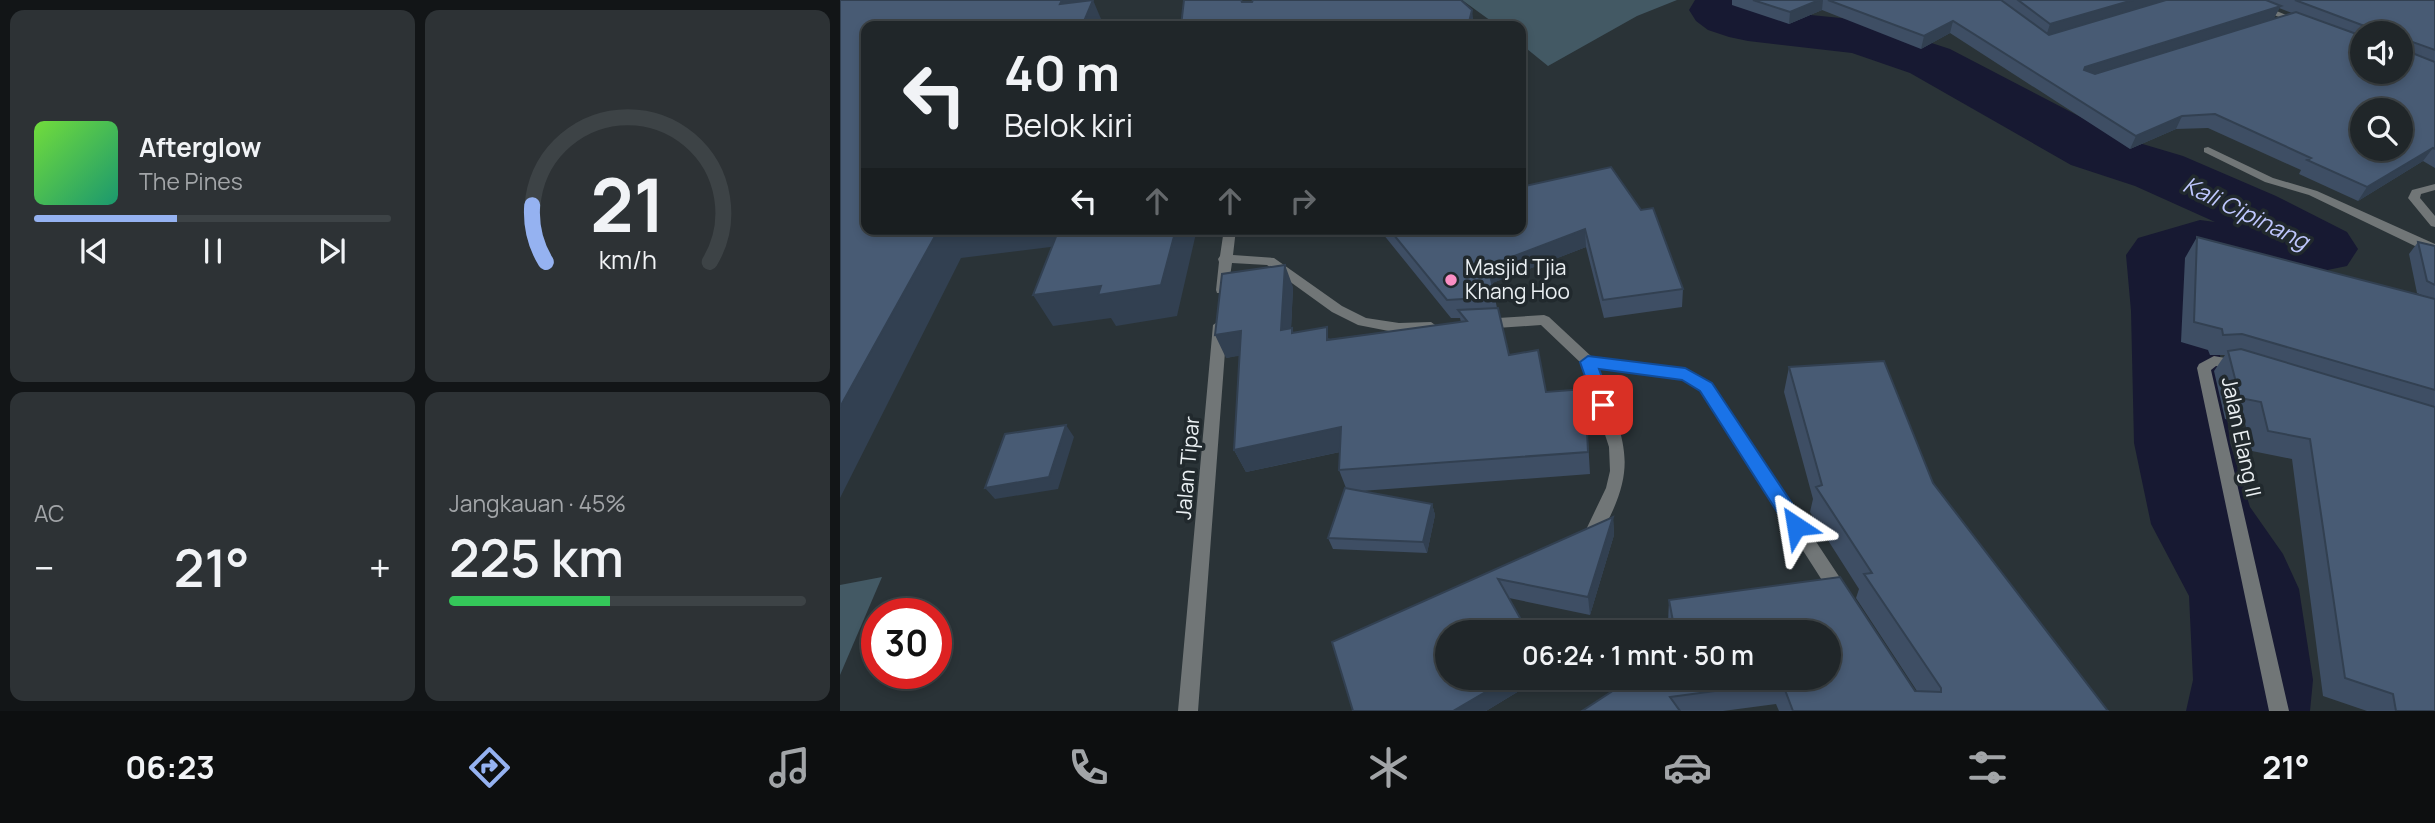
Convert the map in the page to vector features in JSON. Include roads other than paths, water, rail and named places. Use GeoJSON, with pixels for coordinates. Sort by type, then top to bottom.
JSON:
{"type":"FeatureCollection","features":[{"type":"Feature","properties":{"kind":"street"},"geometry":{"type":"LineString","coordinates":[[2242,0],[2315,28]]}},
{"type":"Feature","properties":{"kind":"street"},"geometry":{"type":"LineString","coordinates":[[2277,23],[2289,19]]}},
{"type":"Feature","properties":{"kind":"street"},"geometry":{"type":"LineString","coordinates":[[2208,150],[2269,180],[2313,193],[2421,244],[2435,248]]}},
{"type":"Feature","properties":{"kind":"street"},"geometry":{"type":"LineString","coordinates":[[2435,187],[2416,192],[2414,198],[2435,223]]}},
{"type":"Feature","properties":{"kind":"street","name":"Jalan Tipar"},"geometry":{"type":"LineString","coordinates":[[1188,711],[1224,259],[1229,235]]}},
{"type":"Feature","properties":{"kind":"street"},"geometry":{"type":"LineString","coordinates":[[1224,259],[1261,259],[1278,264],[1337,309],[1363,322],[1399,328],[1441,327]]}},
{"type":"Feature","properties":{"kind":"street"},"geometry":{"type":"LineString","coordinates":[[1466,325],[1544,320],[1588,362],[1611,427],[1619,469],[1609,504],[1591,536]]}},
{"type":"Feature","properties":{"kind":"street","name":"Jalan Elang II"},"geometry":{"type":"LineString","coordinates":[[2253,369],[2214,361],[2204,368],[2279,711]]}},
{"type":"Feature","properties":{"kind":"street"},"geometry":{"type":"LineString","coordinates":[[1588,362],[1685,374],[1706,387],[1849,607]]}},
{"type":"Feature","properties":{"kind":"waterway","name":"Kali Cipinang"},"geometry":{"type":"LineString","coordinates":[[1722,0],[1715,10],[1727,19],[1748,25],[1861,37],[1930,61],[2095,151],[2159,171],[2250,211],[2320,249],[2284,255],[2200,244],[2165,255],[2173,311],[2182,443],[2203,524],[2244,589],[2253,680],[2248,711]]}},
{"type":"Feature","properties":{"kind":"place","name":"Masjid Tjia Khang Hoo"},"geometry":{"type":"Point","coordinates":[1451,280]}}]}
